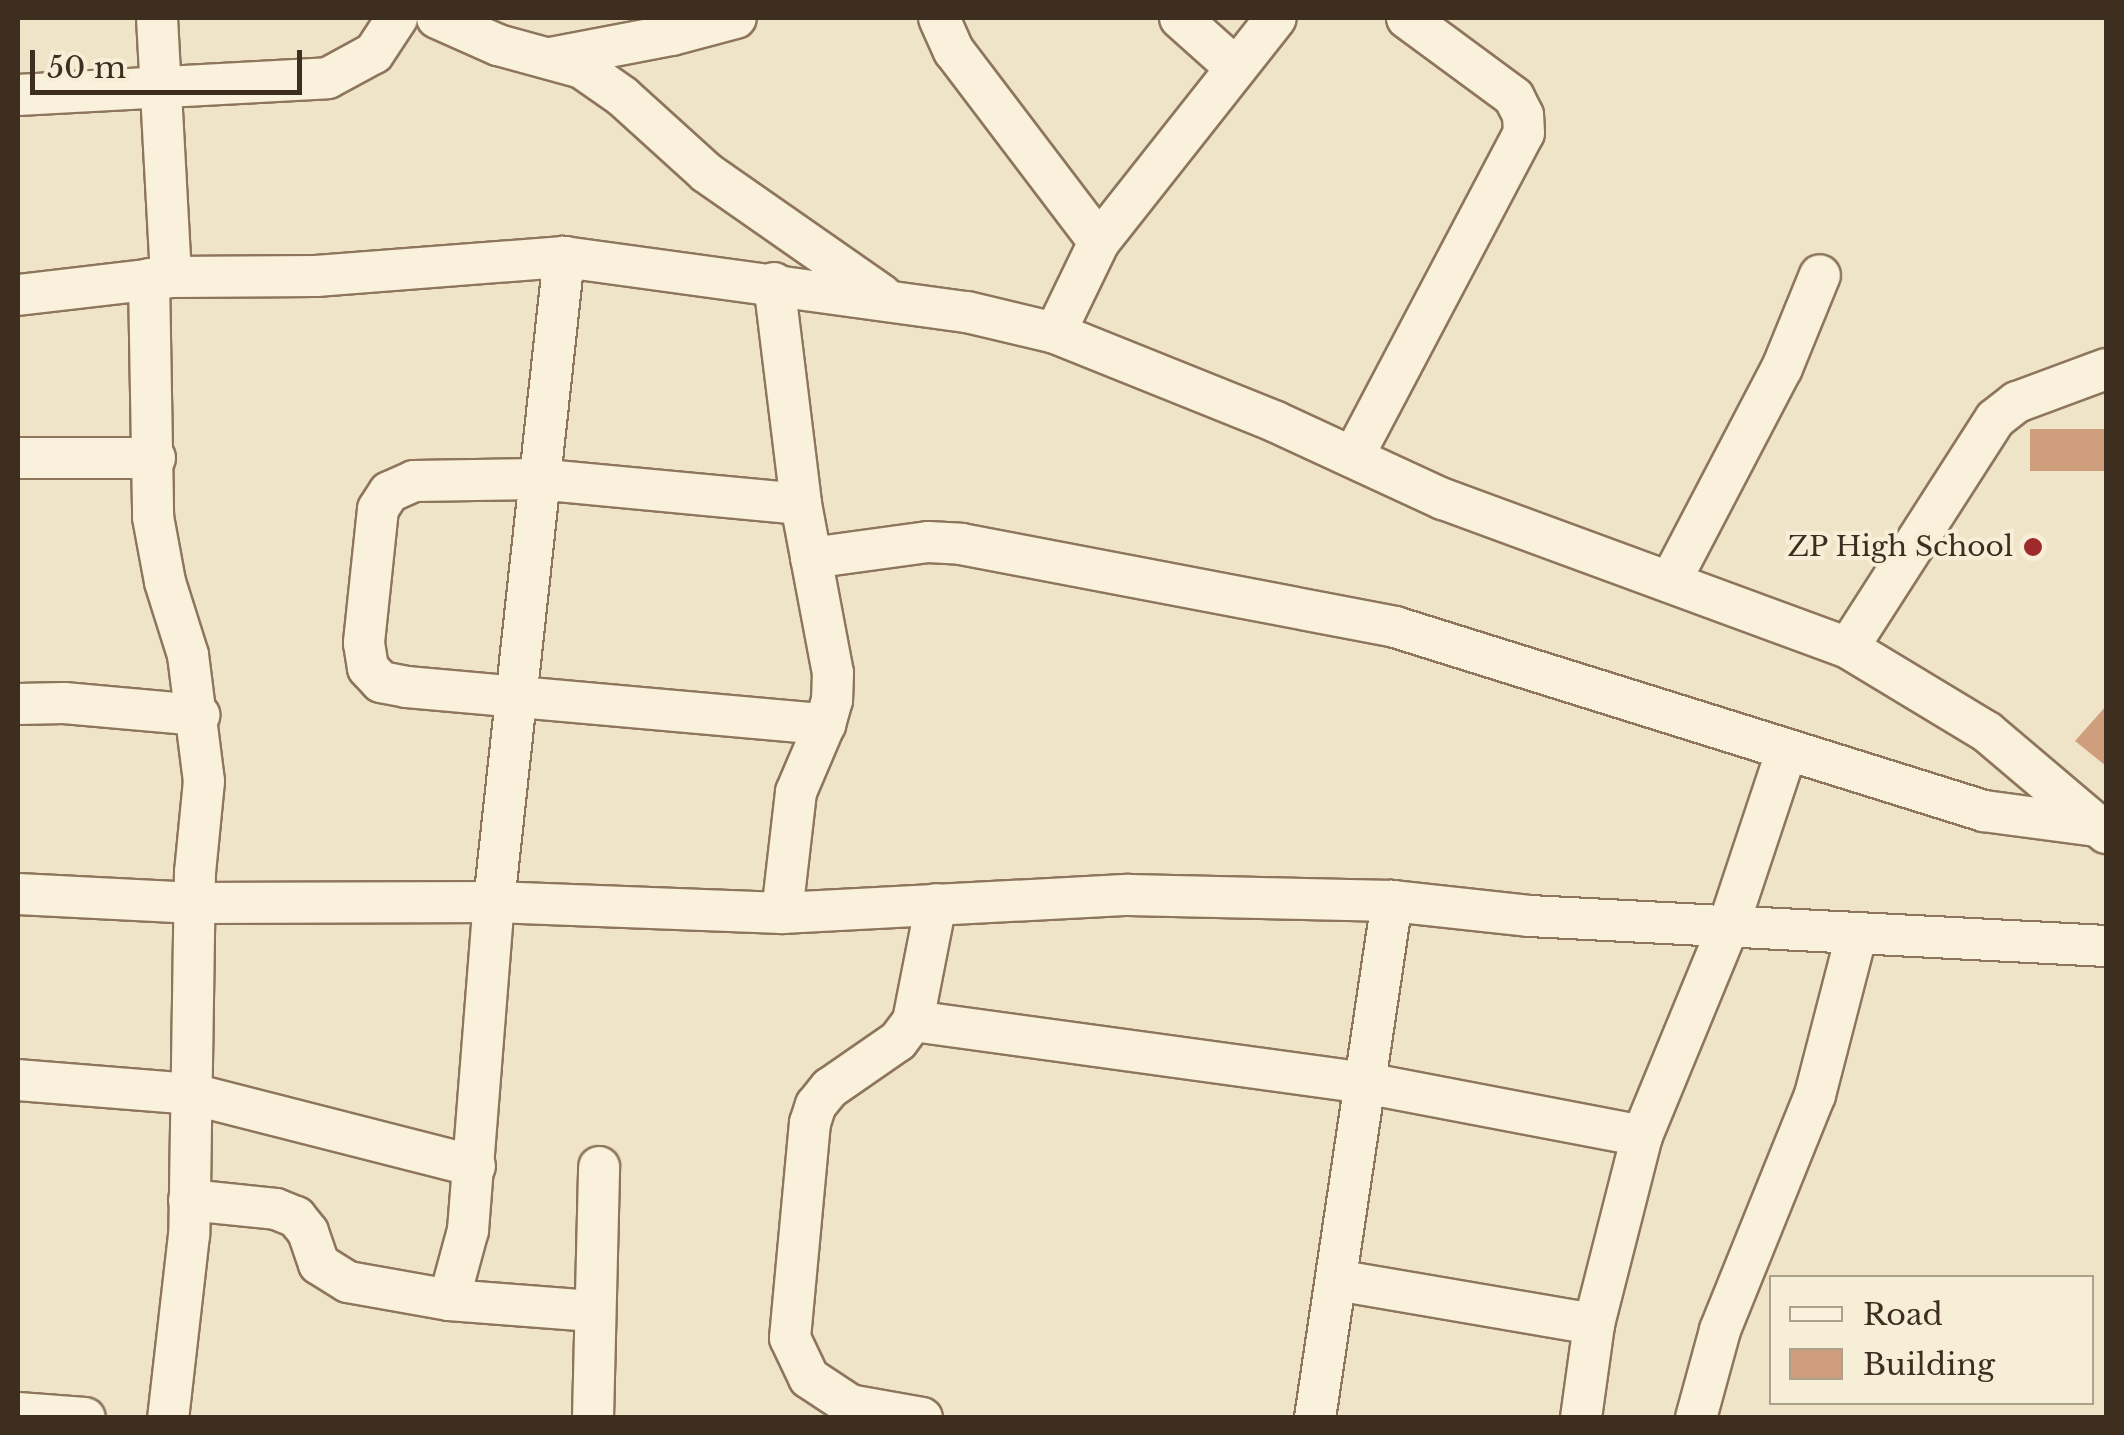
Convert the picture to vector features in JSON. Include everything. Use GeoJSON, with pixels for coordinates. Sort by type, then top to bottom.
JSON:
{"type":"FeatureCollection","features":[{"type":"Feature","properties":{"kind":"street"},"geometry":{"type":"LineString","coordinates":[[157,18],[160,278],[156,534],[165,582],[188,655],[199,715],[204,781],[195,904],[190,1200],[168,1418]]}},
{"type":"Feature","properties":{"kind":"street"},"geometry":{"type":"LineString","coordinates":[[18,95],[328,78],[374,52],[397,18]]}},
{"type":"Feature","properties":{"kind":"street"},"geometry":{"type":"LineString","coordinates":[[436,18],[498,44],[582,68],[622,96],[707,173],[891,301]]}},
{"type":"Feature","properties":{"kind":"street"},"geometry":{"type":"LineString","coordinates":[[550,58],[672,35],[736,18]]}},
{"type":"Feature","properties":{"kind":"street"},"geometry":{"type":"LineString","coordinates":[[939,18],[954,51],[1099,242]]}},
{"type":"Feature","properties":{"kind":"street"},"geometry":{"type":"LineString","coordinates":[[1180,18],[1236,68]]}},
{"type":"Feature","properties":{"kind":"street"},"geometry":{"type":"LineString","coordinates":[[1055,333],[1099,242],[1276,18]]}},
{"type":"Feature","properties":{"kind":"street"},"geometry":{"type":"LineString","coordinates":[[1353,457],[1524,132],[1523,115],[1514,97],[1407,18]]}},
{"type":"Feature","properties":{"kind":"street"},"geometry":{"type":"LineString","coordinates":[[449,1300],[468,1230],[494,902],[564,257]]}},
{"type":"Feature","properties":{"kind":"street"},"geometry":{"type":"LineString","coordinates":[[18,296],[160,278],[316,276],[564,257],[967,312],[1055,333],[1353,457],[1442,499],[1848,648],[1987,732],[2102,829]]}},
{"type":"Feature","properties":{"kind":"street"},"geometry":{"type":"LineString","coordinates":[[1671,580],[1782,368],[1820,276]]}},
{"type":"Feature","properties":{"kind":"street"},"geometry":{"type":"LineString","coordinates":[[774,283],[801,504],[833,673],[832,700],[825,724],[796,792],[782,913]]}},
{"type":"Feature","properties":{"kind":"street"},"geometry":{"type":"LineString","coordinates":[[1848,648],[1995,419],[2017,402],[2106,369]]}},
{"type":"Feature","properties":{"kind":"street"},"geometry":{"type":"LineString","coordinates":[[18,458],[155,458]]}},
{"type":"Feature","properties":{"kind":"street"},"geometry":{"type":"LineString","coordinates":[[801,504],[537,478],[414,481],[389,492],[378,509],[364,643],[368,668],[381,682],[394,685],[825,724]]}},
{"type":"Feature","properties":{"kind":"street"},"geometry":{"type":"LineString","coordinates":[[811,558],[928,542],[961,544],[1395,627],[1984,811],[2102,829]]}},
{"type":"Feature","properties":{"kind":"street"},"geometry":{"type":"LineString","coordinates":[[18,704],[64,703],[199,715]]}},
{"type":"Feature","properties":{"kind":"street"},"geometry":{"type":"LineString","coordinates":[[1581,1418],[1594,1324],[1642,1136],[1728,927],[1788,750]]}},
{"type":"Feature","properties":{"kind":"street"},"geometry":{"type":"LineString","coordinates":[[18,894],[195,904],[494,902],[782,913],[1129,895],[1392,900],[1530,916],[2106,946]]}},
{"type":"Feature","properties":{"kind":"street"},"geometry":{"type":"LineString","coordinates":[[1316,1418],[1392,900]]}},
{"type":"Feature","properties":{"kind":"street"},"geometry":{"type":"LineString","coordinates":[[922,1418],[850,1405],[809,1378],[790,1338],[810,1123],[816,1105],[830,1088],[898,1042],[913,1021],[936,904]]}},
{"type":"Feature","properties":{"kind":"street"},"geometry":{"type":"LineString","coordinates":[[1696,1418],[1720,1330],[1815,1094],[1858,934]]}},
{"type":"Feature","properties":{"kind":"street"},"geometry":{"type":"LineString","coordinates":[[913,1021],[1365,1083],[1642,1136]]}},
{"type":"Feature","properties":{"kind":"street"},"geometry":{"type":"LineString","coordinates":[[18,1080],[192,1094],[475,1166]]}},
{"type":"Feature","properties":{"kind":"street"},"geometry":{"type":"LineString","coordinates":[[593,1418],[592,1312],[599,1167]]}},
{"type":"Feature","properties":{"kind":"street"},"geometry":{"type":"LineString","coordinates":[[190,1200],[276,1209],[296,1217],[308,1232],[320,1264],[348,1282],[449,1300],[592,1312]]}},
{"type":"Feature","properties":{"kind":"street"},"geometry":{"type":"LineString","coordinates":[[1336,1280],[1594,1324]]}},
{"type":"Feature","properties":{"kind":"street"},"geometry":{"type":"LineString","coordinates":[[18,1413],[85,1418]]}},
{"type":"Feature","properties":{"kind":"building"},"geometry":{"type":"Polygon","coordinates":[[[2030,429],[2106,429],[2106,471],[2030,471],[2030,429]]]}},
{"type":"Feature","properties":{"kind":"building"},"geometry":{"type":"Polygon","coordinates":[[[2106,706],[2106,766],[2075,741],[2106,706]]]}},
{"type":"Feature","properties":{"kind":"place","name":"ZP High School"},"geometry":{"type":"Point","coordinates":[2033,547]}}]}
